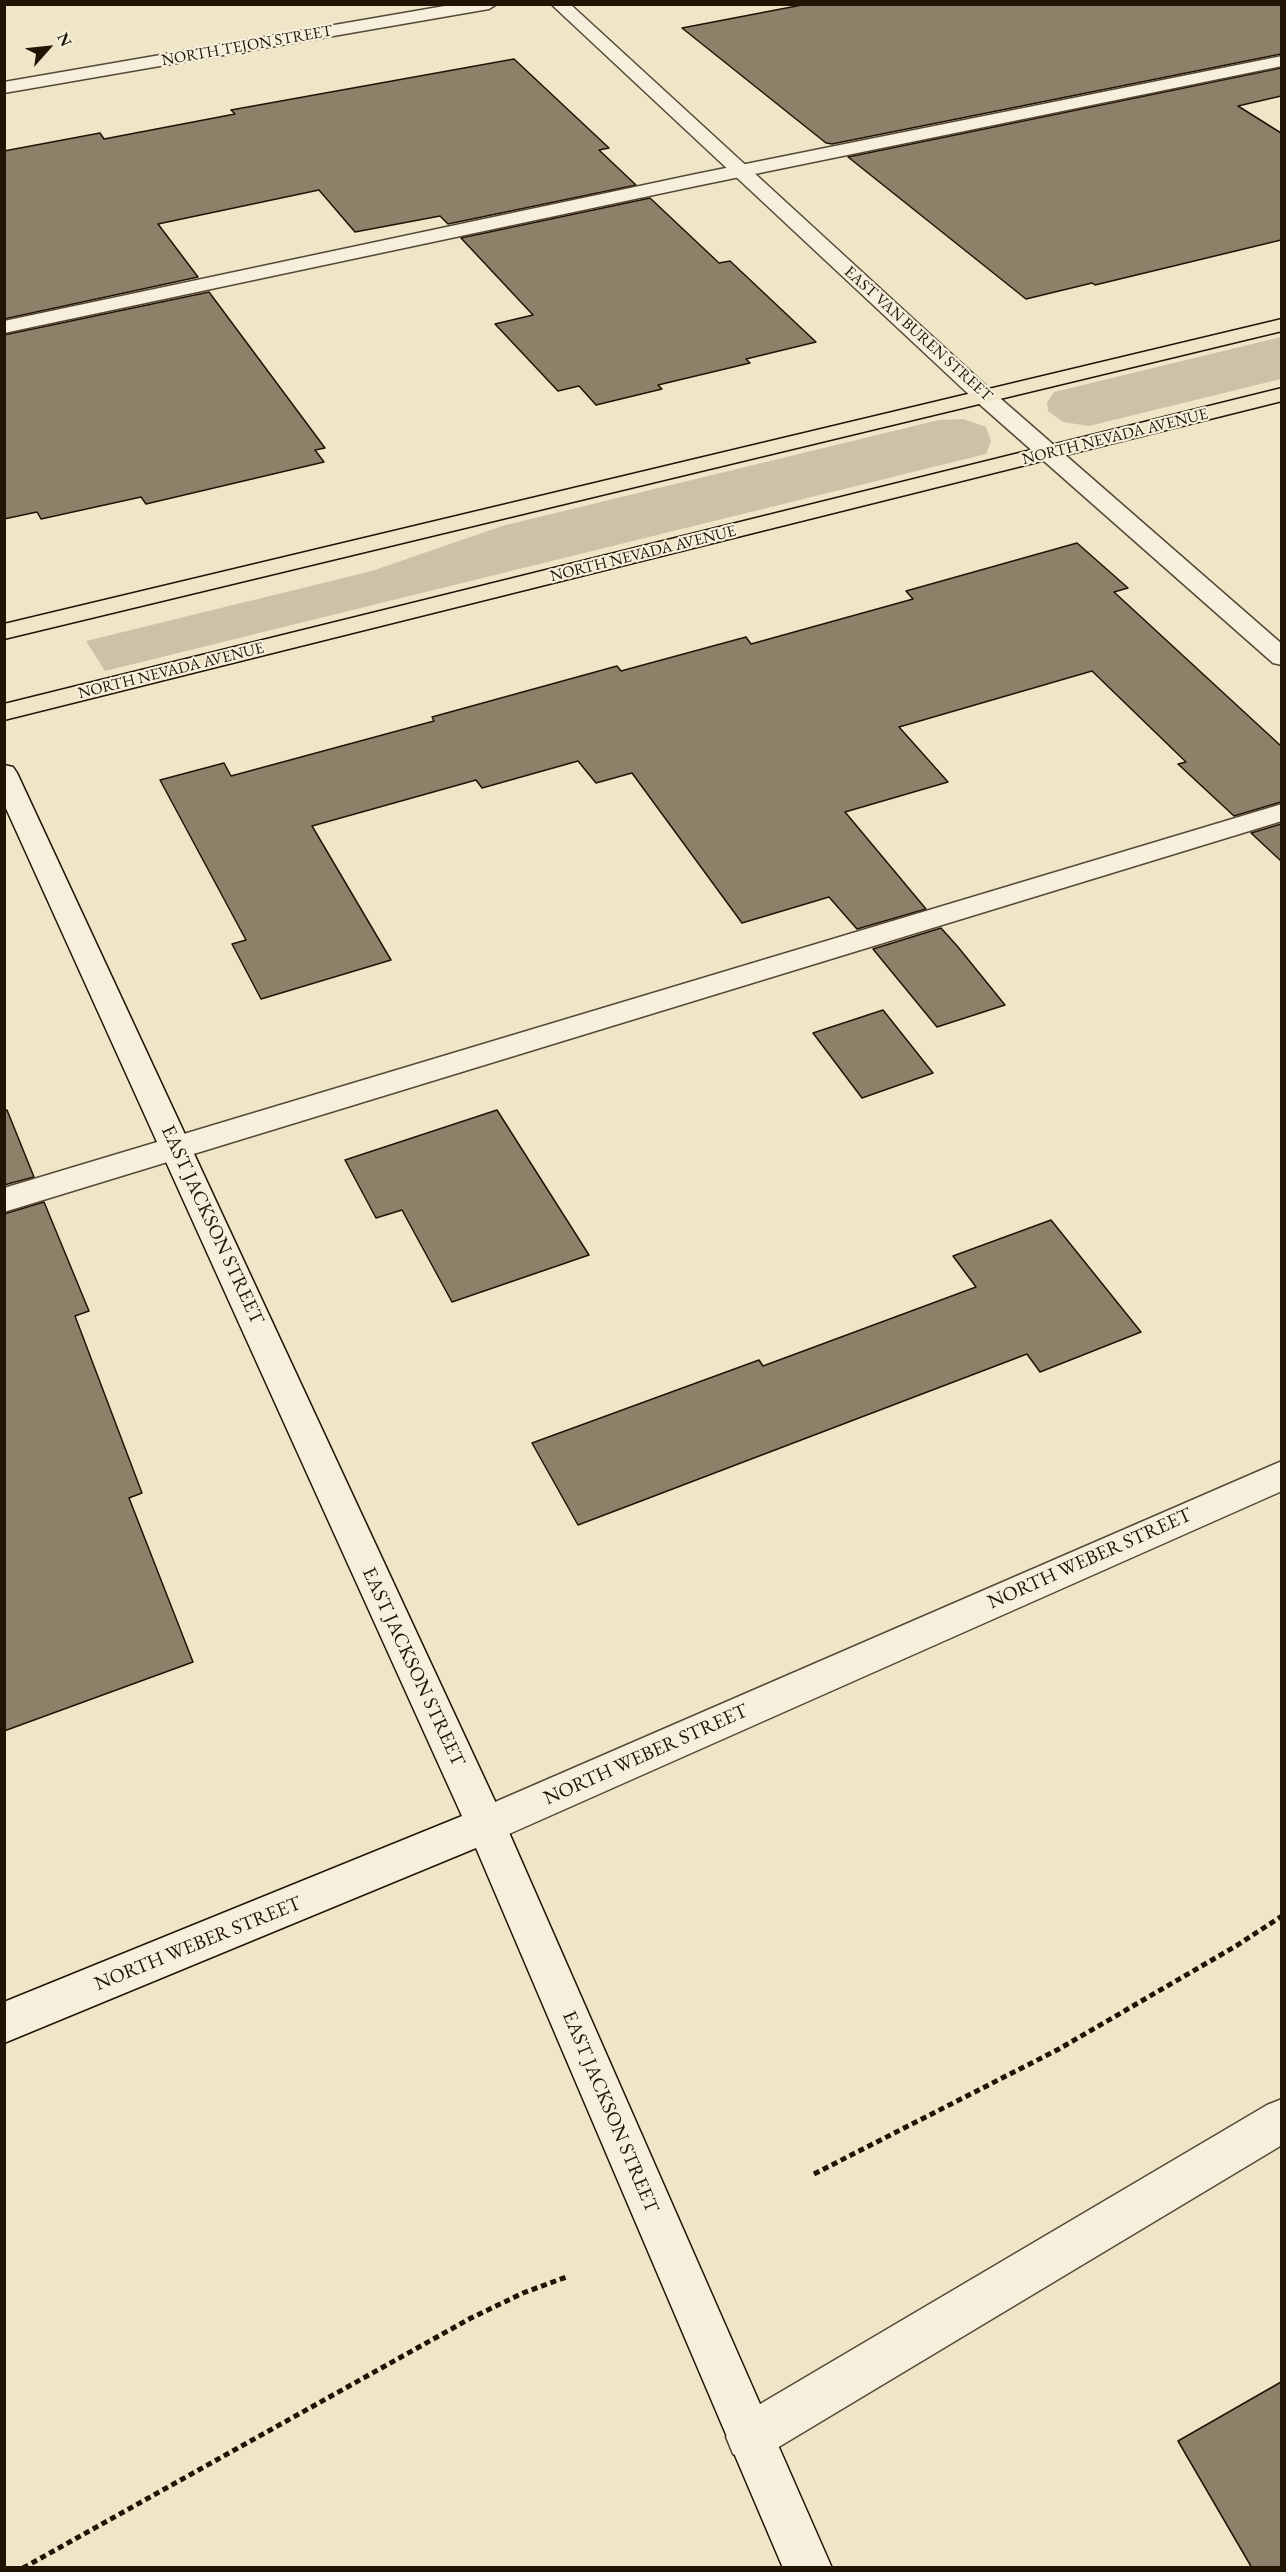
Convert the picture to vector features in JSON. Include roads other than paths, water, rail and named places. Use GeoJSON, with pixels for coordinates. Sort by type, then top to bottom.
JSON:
{"type":"FeatureCollection","features":[{"type":"Feature","properties":{"kind":"main road"},"geometry":{"type":"LineString","coordinates":[[4,632],[1281,325]]}},
{"type":"Feature","properties":{"kind":"main road","name":"NORTH NEVADA AVENUE"},"geometry":{"type":"LineString","coordinates":[[4,712],[1281,394]]}},
{"type":"Feature","properties":{"kind":"street","name":"NORTH TEJON STREET"},"geometry":{"type":"LineString","coordinates":[[4,88],[489,4]]}},
{"type":"Feature","properties":{"kind":"street","name":"EAST VAN BUREN STREET"},"geometry":{"type":"LineString","coordinates":[[559,4],[985,397],[1281,658]]}},
{"type":"Feature","properties":{"kind":"street"},"geometry":{"type":"LineString","coordinates":[[4,327],[740,171],[1281,61]]}},
{"type":"Feature","properties":{"kind":"street","name":"EAST JACKSON STREET"},"geometry":{"type":"LineString","coordinates":[[4,773],[486,1825],[808,2568]]}},
{"type":"Feature","properties":{"kind":"street"},"geometry":{"type":"LineString","coordinates":[[4,1200],[1281,812]]}},
{"type":"Feature","properties":{"kind":"street","name":"NORTH WEBER STREET"},"geometry":{"type":"LineString","coordinates":[[4,2023],[486,1825],[1281,1475]]}},
{"type":"Feature","properties":{"kind":"street"},"geometry":{"type":"LineString","coordinates":[[750,2436],[1281,2120]]}}]}
